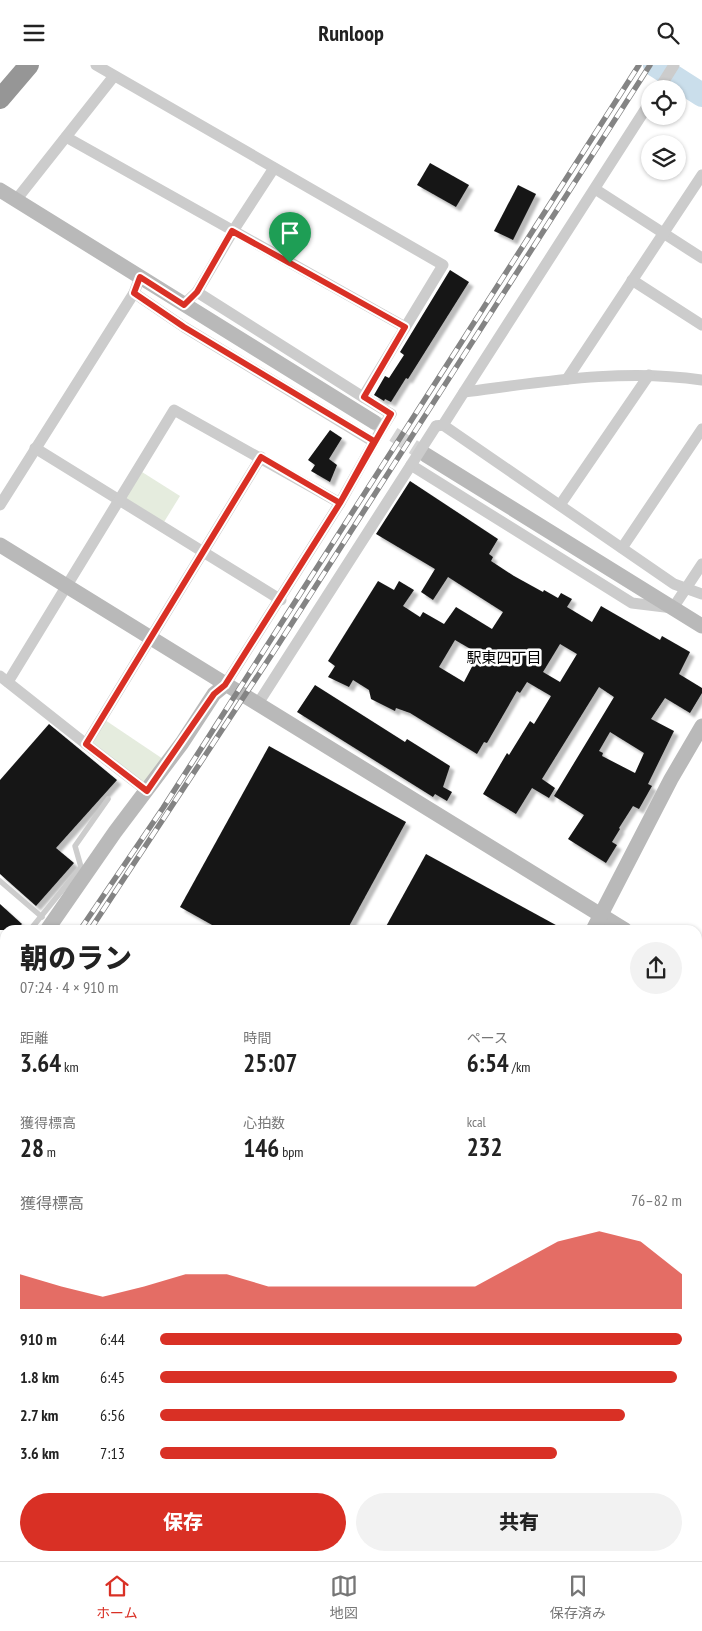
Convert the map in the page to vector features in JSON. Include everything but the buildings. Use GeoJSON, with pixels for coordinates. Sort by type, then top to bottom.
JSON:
{"type":"FeatureCollection","features":[{"type":"Feature","properties":{"kind":"highway"},"geometry":{"type":"LineString","coordinates":[[0,99],[23,67]]}},
{"type":"Feature","properties":{"kind":"street"},"geometry":{"type":"LineString","coordinates":[[96,65],[443,265],[364,397]]}},
{"type":"Feature","properties":{"kind":"street"},"geometry":{"type":"LineString","coordinates":[[664,80],[674,65]]}},
{"type":"Feature","properties":{"kind":"street"},"geometry":{"type":"LineString","coordinates":[[16,200],[114,75]]}},
{"type":"Feature","properties":{"kind":"street"},"geometry":{"type":"LineString","coordinates":[[257,705],[411,465],[464,392],[641,116]]}},
{"type":"Feature","properties":{"kind":"street"},"geometry":{"type":"LineString","coordinates":[[66,137],[405,327]]}},
{"type":"Feature","properties":{"kind":"street"},"geometry":{"type":"LineString","coordinates":[[184,305],[197,292],[232,231],[274,168]]}},
{"type":"Feature","properties":{"kind":"street"},"geometry":{"type":"LineString","coordinates":[[566,379],[663,233],[699,187],[702,175]]}},
{"type":"Feature","properties":{"kind":"street"},"geometry":{"type":"LineString","coordinates":[[595,189],[702,258]]}},
{"type":"Feature","properties":{"kind":"street"},"geometry":{"type":"LineString","coordinates":[[0,190],[374,422]]}},
{"type":"Feature","properties":{"kind":"street"},"geometry":{"type":"LineString","coordinates":[[0,505],[134,293],[140,277]]}},
{"type":"Feature","properties":{"kind":"street"},"geometry":{"type":"LineString","coordinates":[[632,280],[702,325]]}},
{"type":"Feature","properties":{"kind":"street"},"geometry":{"type":"LineString","coordinates":[[44,924],[147,791],[214,694],[225,685],[281,600],[391,414],[197,292]]}},
{"type":"Feature","properties":{"kind":"street"},"geometry":{"type":"LineString","coordinates":[[134,293],[184,327],[374,441]]}},
{"type":"Feature","properties":{"kind":"street"},"geometry":{"type":"LineString","coordinates":[[464,392],[566,379],[649,375],[702,379]]}},
{"type":"Feature","properties":{"kind":"street"},"geometry":{"type":"LineString","coordinates":[[560,505],[649,375]]}},
{"type":"Feature","properties":{"kind":"street"},"geometry":{"type":"LineString","coordinates":[[147,791],[4,679],[66,586],[174,410],[261,457],[340,503]]}},
{"type":"Feature","properties":{"kind":"street"},"geometry":{"type":"LineString","coordinates":[[439,425],[560,505],[674,584],[702,593]]}},
{"type":"Feature","properties":{"kind":"street"},"geometry":{"type":"LineString","coordinates":[[622,548],[702,429]]}},
{"type":"Feature","properties":{"kind":"street"},"geometry":{"type":"LineString","coordinates":[[35,448],[281,600]]}},
{"type":"Feature","properties":{"kind":"street"},"geometry":{"type":"LineString","coordinates":[[426,455],[702,626]]}},
{"type":"Feature","properties":{"kind":"street"},"geometry":{"type":"LineString","coordinates":[[86,744],[261,457]]}},
{"type":"Feature","properties":{"kind":"street"},"geometry":{"type":"LineString","coordinates":[[411,465],[632,603],[673,608]]}},
{"type":"Feature","properties":{"kind":"street"},"geometry":{"type":"LineString","coordinates":[[0,545],[617,925]]}},
{"type":"Feature","properties":{"kind":"street"},"geometry":{"type":"LineString","coordinates":[[673,608],[702,564]]}},
{"type":"Feature","properties":{"kind":"street"},"geometry":{"type":"LineString","coordinates":[[595,925],[702,726]]}},
{"type":"Feature","properties":{"kind":"lane"},"geometry":{"type":"LineString","coordinates":[[0,881],[44,924],[81,867],[75,846],[108,799]]}},
{"type":"Feature","properties":{"kind":"shaded area"},"geometry":{"type":"Polygon","coordinates":[[[142,472],[180,496],[164,522],[125,498],[142,472]]]}},
{"type":"Feature","properties":{"kind":"shaded area"},"geometry":{"type":"Polygon","coordinates":[[[105,720],[163,759],[147,781],[142,781],[93,743],[105,720]]]}},
{"type":"Feature","properties":{"kind":"waterway"},"geometry":{"type":"LineString","coordinates":[[655,65],[702,95]]}},
{"type":"Feature","properties":{"kind":"tunnel"},"geometry":{"type":"LineString","coordinates":[[374,422],[426,455]]}},
{"type":"Feature","properties":{"kind":"railway"},"geometry":{"type":"LineString","coordinates":[[83,925],[163,808],[639,65]]}},
{"type":"Feature","properties":{"kind":"railway"},"geometry":{"type":"LineString","coordinates":[[93,925],[278,645],[650,65]]}},
{"type":"Feature","properties":{"kind":"district","name":"駅東四丁目"},"geometry":{"type":"Point","coordinates":[504,658]}},
{"type":"Feature","properties":{"kind":"route"},"geometry":{"type":"LineString","coordinates":[[290,263],[232,231],[197,292],[184,305],[140,277],[134,293],[184,327],[374,441],[340,503],[261,457],[86,744],[147,791],[182,743],[214,694],[225,685],[281,600],[340,503],[391,414],[364,397],[405,327],[290,263]]}}]}
